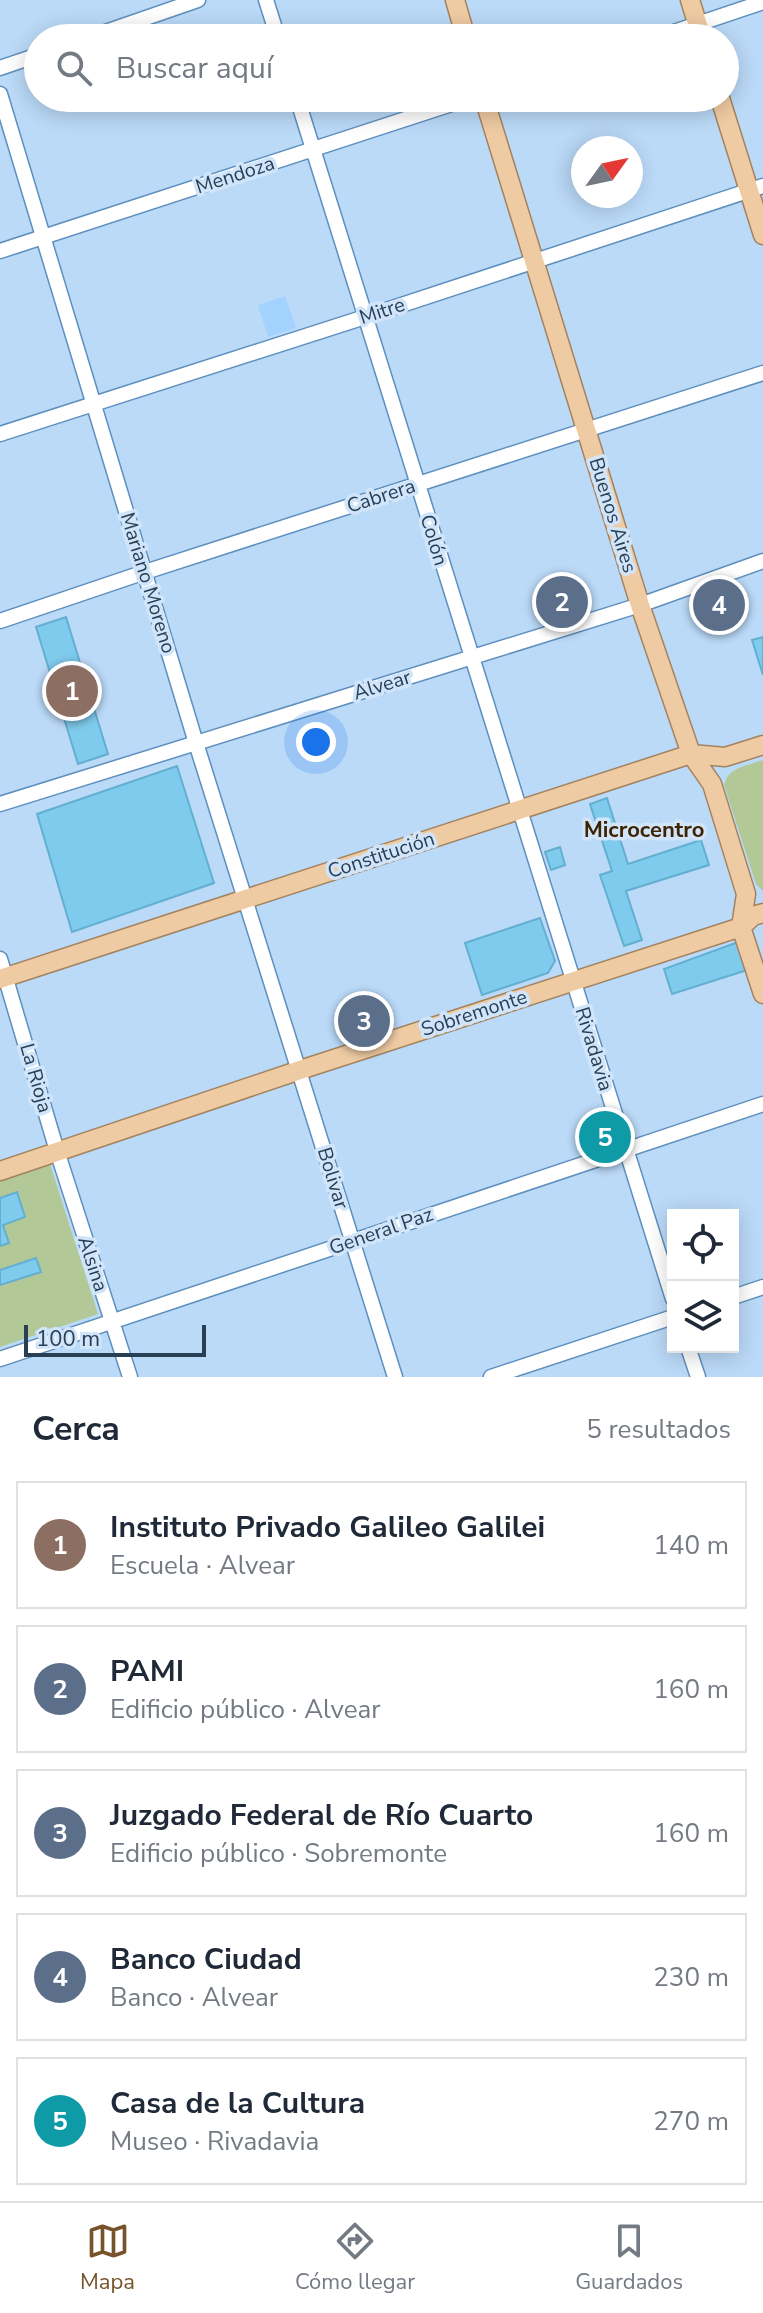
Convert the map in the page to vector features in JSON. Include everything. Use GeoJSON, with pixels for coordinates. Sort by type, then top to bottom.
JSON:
{"type":"FeatureCollection","features":[{"type":"Feature","properties":{"kind":"main road"},"geometry":{"type":"LineString","coordinates":[[455,0],[462,24]]}},
{"type":"Feature","properties":{"kind":"main road"},"geometry":{"type":"LineString","coordinates":[[690,0],[698,24]]}},
{"type":"Feature","properties":{"kind":"main road","name":"Buenos Aires"},"geometry":{"type":"LineString","coordinates":[[488,112],[640,605],[691,754],[712,784],[746,894],[741,927]]}},
{"type":"Feature","properties":{"kind":"main road"},"geometry":{"type":"LineString","coordinates":[[726,112],[756,188],[763,235]]}},
{"type":"Feature","properties":{"kind":"main road","name":"Constitución"},"geometry":{"type":"LineString","coordinates":[[2,972],[246,900],[691,754],[725,757],[763,745]]}},
{"type":"Feature","properties":{"kind":"main road","name":"Sobremonte"},"geometry":{"type":"LineString","coordinates":[[0,1171],[741,927],[753,916],[763,913]]}},
{"type":"Feature","properties":{"kind":"main road"},"geometry":{"type":"LineString","coordinates":[[741,927],[763,994]]}},
{"type":"Feature","properties":{"kind":"street"},"geometry":{"type":"LineString","coordinates":[[129,24],[198,0]]}},
{"type":"Feature","properties":{"kind":"street"},"geometry":{"type":"LineString","coordinates":[[266,0],[274,24]]}},
{"type":"Feature","properties":{"kind":"street"},"geometry":{"type":"LineString","coordinates":[[715,24],[763,2]]}},
{"type":"Feature","properties":{"kind":"street"},"geometry":{"type":"LineString","coordinates":[[0,68],[24,60]]}},
{"type":"Feature","properties":{"kind":"street","name":"Mariano Moreno"},"geometry":{"type":"LineString","coordinates":[[0,94],[196,743],[300,1070]]}},
{"type":"Feature","properties":{"kind":"street","name":"Colón"},"geometry":{"type":"LineString","coordinates":[[302,112],[573,981]]}},
{"type":"Feature","properties":{"kind":"street","name":"Mendoza"},"geometry":{"type":"LineString","coordinates":[[0,251],[428,112]]}},
{"type":"Feature","properties":{"kind":"street","name":"Mitre"},"geometry":{"type":"LineString","coordinates":[[0,434],[756,188]]}},
{"type":"Feature","properties":{"kind":"street","name":"Cabrera"},"geometry":{"type":"LineString","coordinates":[[0,621],[763,373]]}},
{"type":"Feature","properties":{"kind":"street","name":"Alvear"},"geometry":{"type":"LineString","coordinates":[[0,804],[640,605],[763,561]]}},
{"type":"Feature","properties":{"kind":"street","name":"La Rioja"},"geometry":{"type":"LineString","coordinates":[[2,972],[57,1151]]}},
{"type":"Feature","properties":{"kind":"street","name":"Rivadavia"},"geometry":{"type":"LineString","coordinates":[[573,981],[667,1281]]}},
{"type":"Feature","properties":{"kind":"street","name":"Bolivar"},"geometry":{"type":"LineString","coordinates":[[300,1070],[395,1377]]}},
{"type":"Feature","properties":{"kind":"street","name":"General Paz"},"geometry":{"type":"LineString","coordinates":[[0,1359],[763,1104]]}},
{"type":"Feature","properties":{"kind":"street","name":"Alsina"},"geometry":{"type":"LineString","coordinates":[[57,1151],[130,1377]]}},
{"type":"Feature","properties":{"kind":"street"},"geometry":{"type":"LineString","coordinates":[[739,1295],[763,1287]]}},
{"type":"Feature","properties":{"kind":"street"},"geometry":{"type":"LineString","coordinates":[[491,1377],[667,1319]]}},
{"type":"Feature","properties":{"kind":"street"},"geometry":{"type":"LineString","coordinates":[[690,1353],[698,1377]]}},
{"type":"Feature","properties":{"kind":"shaded area"},"geometry":{"type":"Polygon","coordinates":[[[285,296],[296,328],[268,337],[258,305],[285,296]]]}},
{"type":"Feature","properties":{"kind":"green space"},"geometry":{"type":"Polygon","coordinates":[[[763,760],[763,891],[756,884],[724,785],[734,771],[763,760]]]}},
{"type":"Feature","properties":{"kind":"green space"},"geometry":{"type":"Polygon","coordinates":[[[50,1164],[98,1314],[0,1347],[0,1181],[50,1164]]]}},
{"type":"Feature","properties":{"kind":"building"},"geometry":{"type":"Polygon","coordinates":[[[66,617],[108,754],[78,764],[36,627],[66,617]]]}},
{"type":"Feature","properties":{"kind":"building"},"geometry":{"type":"Polygon","coordinates":[[[763,637],[763,675],[752,640],[763,637]]]}},
{"type":"Feature","properties":{"kind":"building"},"geometry":{"type":"Polygon","coordinates":[[[177,766],[214,883],[72,932],[37,814],[177,766]]]}},
{"type":"Feature","properties":{"kind":"building"},"geometry":{"type":"Polygon","coordinates":[[[607,798],[628,864],[701,840],[709,865],[626,891],[642,940],[624,946],[600,875],[612,871],[590,804],[607,798]]]}},
{"type":"Feature","properties":{"kind":"building"},"geometry":{"type":"Polygon","coordinates":[[[560,847],[565,865],[551,870],[545,852],[560,847]]]}},
{"type":"Feature","properties":{"kind":"building"},"geometry":{"type":"Polygon","coordinates":[[[540,918],[555,961],[548,973],[482,995],[465,943],[540,918]]]}},
{"type":"Feature","properties":{"kind":"building"},"geometry":{"type":"Polygon","coordinates":[[[738,942],[747,970],[672,994],[664,969],[738,942]]]}},
{"type":"Feature","properties":{"kind":"building"},"geometry":{"type":"Polygon","coordinates":[[[17,1192],[25,1217],[3,1225],[9,1243],[0,1246],[0,1198],[17,1192]]]}},
{"type":"Feature","properties":{"kind":"building"},"geometry":{"type":"Polygon","coordinates":[[[36,1258],[41,1272],[0,1285],[0,1270],[36,1258]]]}},
{"type":"Feature","properties":{"kind":"place","name":"PAMI"},"geometry":{"type":"Point","coordinates":[562,602]}},
{"type":"Feature","properties":{"kind":"place","name":"Banco Ciudad"},"geometry":{"type":"Point","coordinates":[719,605]}},
{"type":"Feature","properties":{"kind":"place","name":"Instituto Privado Galileo Galilei"},"geometry":{"type":"Point","coordinates":[72,691]}},
{"type":"Feature","properties":{"kind":"place","name":"Juzgado Federal de Río Cuarto"},"geometry":{"type":"Point","coordinates":[364,1021]}},
{"type":"Feature","properties":{"kind":"place","name":"Casa de la Cultura"},"geometry":{"type":"Point","coordinates":[605,1137]}},
{"type":"Feature","properties":{"kind":"district","name":"Microcentro"},"geometry":{"type":"Point","coordinates":[644,830]}}]}
